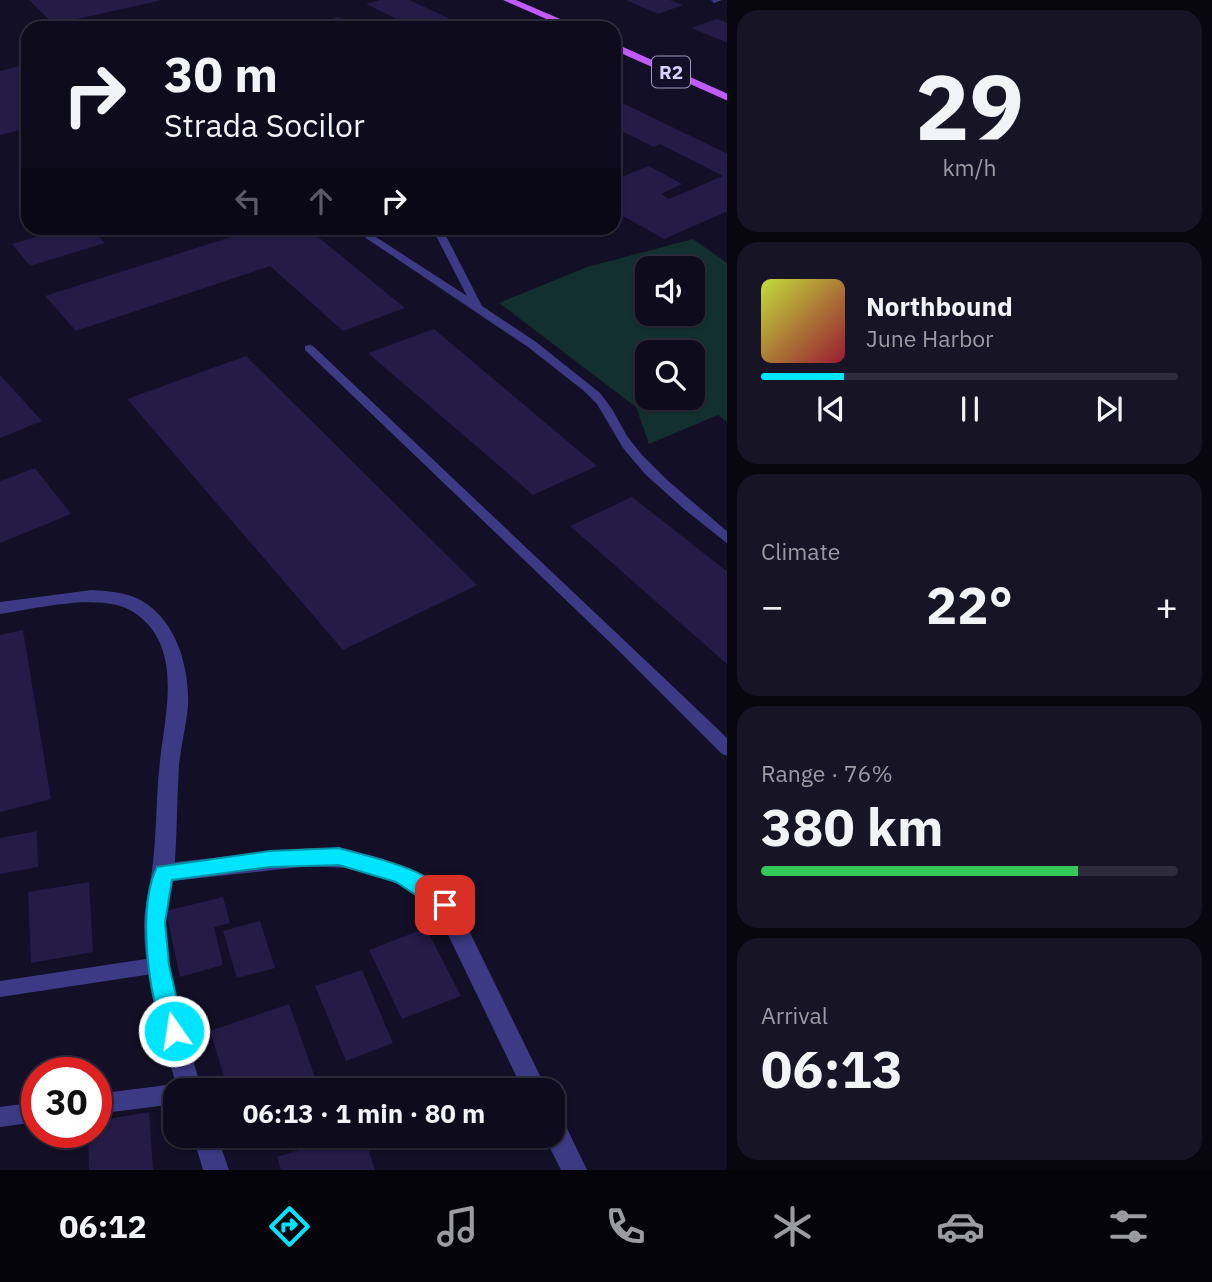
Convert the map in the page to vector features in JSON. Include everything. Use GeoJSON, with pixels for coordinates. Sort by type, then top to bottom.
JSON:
{"type":"FeatureCollection","features":[{"type":"Feature","properties":{"kind":"main road"},"geometry":{"type":"LineString","coordinates":[[508,0],[560,21]]}},
{"type":"Feature","properties":{"kind":"main road"},"geometry":{"type":"LineString","coordinates":[[523,0],[555,19]]}},
{"type":"Feature","properties":{"kind":"main road","name":"R2"},"geometry":{"type":"LineString","coordinates":[[621,49],[727,97]]}},
{"type":"Feature","properties":{"kind":"street"},"geometry":{"type":"LineString","coordinates":[[0,608],[78,598],[105,597],[126,601],[139,607],[155,620],[167,643],[177,672],[178,706],[169,769],[163,873],[155,922],[159,965],[187,1078]]}},
{"type":"Feature","properties":{"kind":"street"},"geometry":{"type":"LineString","coordinates":[[163,873],[270,859],[339,856],[402,875],[429,891],[445,905],[529,1078]]}},
{"type":"Feature","properties":{"kind":"street"},"geometry":{"type":"LineString","coordinates":[[209,1148],[216,1170]]}},
{"type":"Feature","properties":{"kind":"street"},"geometry":{"type":"LineString","coordinates":[[563,1148],[574,1170]]}},
{"type":"Feature","properties":{"kind":"lane"},"geometry":{"type":"LineString","coordinates":[[366,235],[418,271],[478,306],[589,389],[607,407],[624,442],[642,463],[727,540]]}},
{"type":"Feature","properties":{"kind":"lane"},"geometry":{"type":"LineString","coordinates":[[440,235],[478,306]]}},
{"type":"Feature","properties":{"kind":"lane"},"geometry":{"type":"LineString","coordinates":[[309,348],[649,670],[727,750]]}},
{"type":"Feature","properties":{"kind":"lane"},"geometry":{"type":"LineString","coordinates":[[0,989],[159,965]]}},
{"type":"Feature","properties":{"kind":"lane"},"geometry":{"type":"LineString","coordinates":[[112,1102],[163,1096]]}},
{"type":"Feature","properties":{"kind":"lane"},"geometry":{"type":"LineString","coordinates":[[0,1117],[21,1114]]}},
{"type":"Feature","properties":{"kind":"green space"},"geometry":{"type":"Polygon","coordinates":[[[693,239],[727,263],[727,422],[718,415],[649,444],[637,410],[705,410],[705,340],[635,340],[635,406],[499,303],[587,267],[693,239]]]}},
{"type":"Feature","properties":{"kind":"building"},"geometry":{"type":"Polygon","coordinates":[[[29,0],[159,0],[68,21],[51,21],[29,0]]]}},
{"type":"Feature","properties":{"kind":"building"},"geometry":{"type":"Polygon","coordinates":[[[380,0],[410,0],[454,21],[401,21],[366,4],[380,0]]]}},
{"type":"Feature","properties":{"kind":"building"},"geometry":{"type":"Polygon","coordinates":[[[626,0],[670,0],[683,5],[658,14],[626,0]]]}},
{"type":"Feature","properties":{"kind":"building"},"geometry":{"type":"Polygon","coordinates":[[[337,17],[346,21],[327,21],[337,17]]]}},
{"type":"Feature","properties":{"kind":"building"},"geometry":{"type":"Polygon","coordinates":[[[717,19],[727,23],[727,43],[691,28],[717,19]]]}},
{"type":"Feature","properties":{"kind":"building"},"geometry":{"type":"Polygon","coordinates":[[[21,66],[21,130],[0,135],[0,71],[21,66]]]}},
{"type":"Feature","properties":{"kind":"building"},"geometry":{"type":"Polygon","coordinates":[[[621,102],[727,154],[727,211],[664,239],[621,215],[621,177],[649,166],[682,184],[661,194],[669,199],[723,176],[660,144],[654,147],[621,130],[621,102]]]}},
{"type":"Feature","properties":{"kind":"building"},"geometry":{"type":"Polygon","coordinates":[[[42,235],[97,235],[105,243],[30,266],[12,244],[42,235]]]}},
{"type":"Feature","properties":{"kind":"building"},"geometry":{"type":"Polygon","coordinates":[[[237,235],[316,235],[405,308],[343,331],[270,266],[76,331],[45,296],[237,235]]]}},
{"type":"Feature","properties":{"kind":"building"},"geometry":{"type":"Polygon","coordinates":[[[434,329],[597,466],[533,495],[368,353],[434,329]]]}},
{"type":"Feature","properties":{"kind":"building"},"geometry":{"type":"Polygon","coordinates":[[[246,356],[477,585],[343,650],[127,399],[246,356]]]}},
{"type":"Feature","properties":{"kind":"building"},"geometry":{"type":"Polygon","coordinates":[[[0,375],[42,421],[0,438],[0,375]]]}},
{"type":"Feature","properties":{"kind":"building"},"geometry":{"type":"Polygon","coordinates":[[[35,468],[71,514],[0,543],[0,481],[35,468]]]}},
{"type":"Feature","properties":{"kind":"building"},"geometry":{"type":"Polygon","coordinates":[[[632,497],[727,571],[727,664],[570,526],[632,497]]]}},
{"type":"Feature","properties":{"kind":"building"},"geometry":{"type":"Polygon","coordinates":[[[23,630],[51,799],[0,812],[0,635],[23,630]]]}},
{"type":"Feature","properties":{"kind":"building"},"geometry":{"type":"Polygon","coordinates":[[[37,831],[38,867],[0,874],[0,838],[37,831]]]}},
{"type":"Feature","properties":{"kind":"building"},"geometry":{"type":"Polygon","coordinates":[[[89,882],[93,952],[31,963],[28,892],[89,882]]]}},
{"type":"Feature","properties":{"kind":"building"},"geometry":{"type":"Polygon","coordinates":[[[223,897],[230,923],[214,927],[223,965],[180,977],[166,911],[223,897]]]}},
{"type":"Feature","properties":{"kind":"building"},"geometry":{"type":"Polygon","coordinates":[[[260,921],[275,968],[237,978],[223,931],[260,921]]]}},
{"type":"Feature","properties":{"kind":"building"},"geometry":{"type":"Polygon","coordinates":[[[426,928],[461,996],[402,1019],[369,950],[426,928]]]}},
{"type":"Feature","properties":{"kind":"building"},"geometry":{"type":"Polygon","coordinates":[[[362,970],[393,1043],[346,1061],[315,986],[362,970]]]}},
{"type":"Feature","properties":{"kind":"building"},"geometry":{"type":"Polygon","coordinates":[[[289,1004],[315,1078],[224,1078],[210,1031],[289,1004]]]}},
{"type":"Feature","properties":{"kind":"building"},"geometry":{"type":"Polygon","coordinates":[[[149,1112],[153,1170],[89,1170],[88,1148],[112,1148],[112,1118],[149,1112]]]}},
{"type":"Feature","properties":{"kind":"building"},"geometry":{"type":"Polygon","coordinates":[[[306,1148],[368,1148],[375,1170],[281,1170],[277,1157],[306,1148]]]}},
{"type":"Feature","properties":{"kind":"route"},"geometry":{"type":"LineString","coordinates":[[174,1031],[159,965],[155,922],[163,873],[270,859],[339,856],[402,875],[429,891],[445,905]]}}]}
